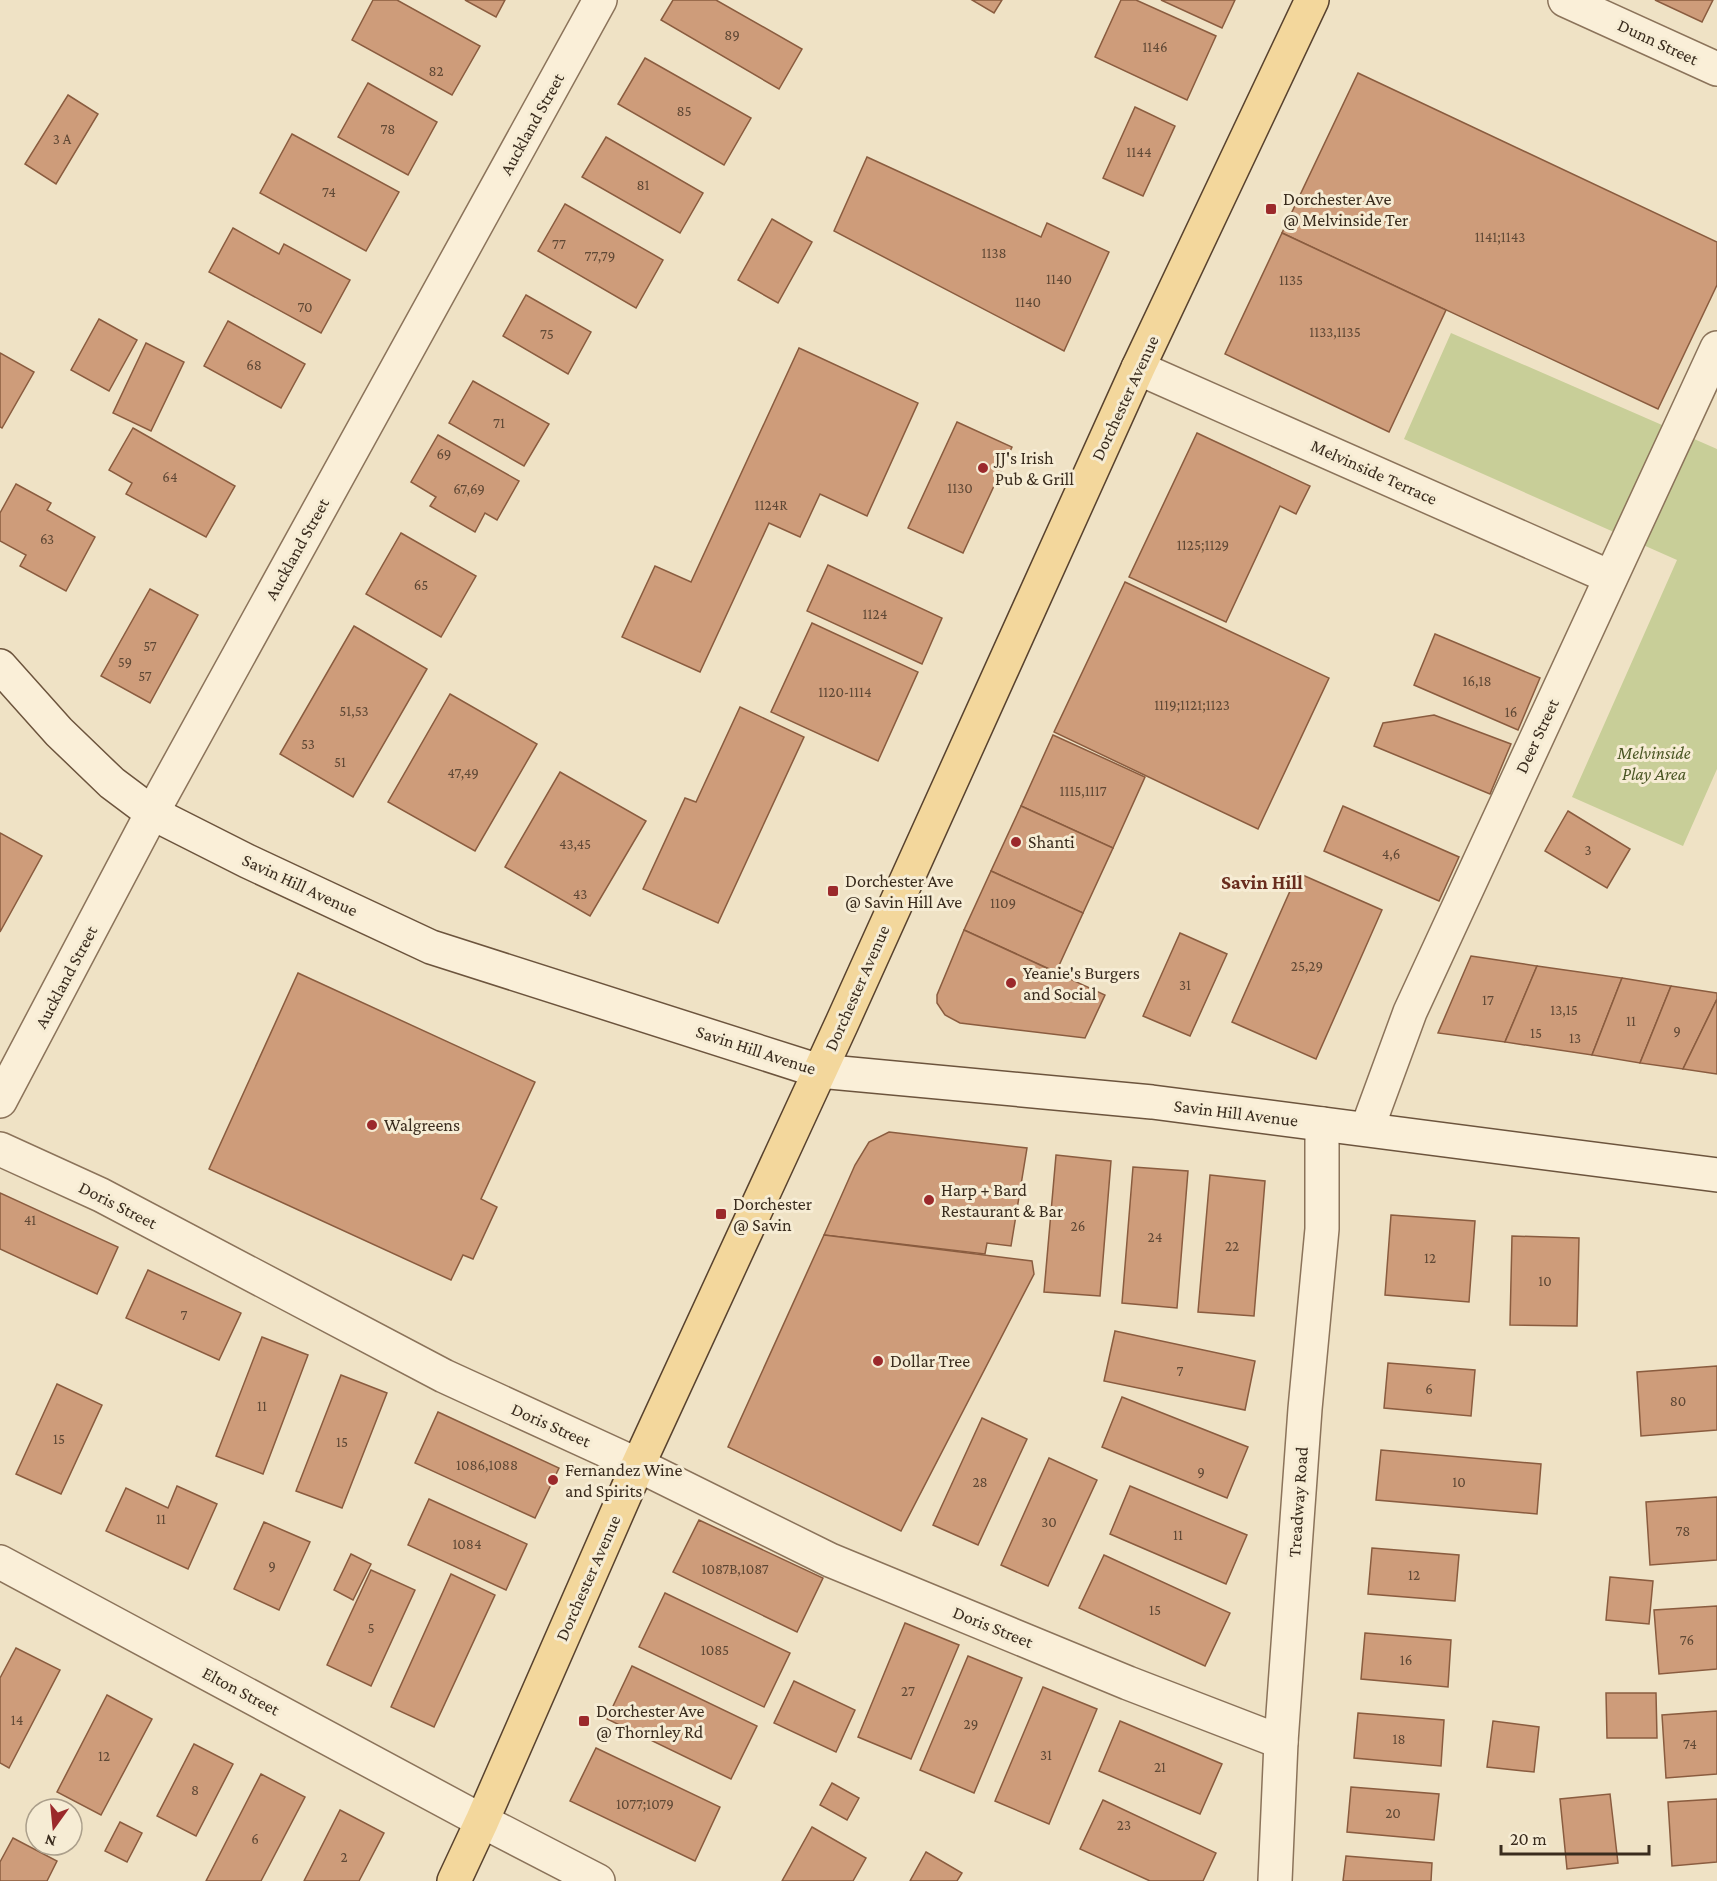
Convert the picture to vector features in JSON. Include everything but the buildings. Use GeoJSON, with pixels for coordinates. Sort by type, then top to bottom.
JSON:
{"type":"FeatureCollection","features":[{"type":"Feature","properties":{"kind":"main road","name":"Dorchester Avenue"},"geometry":{"type":"LineString","coordinates":[[454,1881],[638,1465],[1138,368],[1312,0]]}},
{"type":"Feature","properties":{"kind":"street","name":"Auckland Street"},"geometry":{"type":"LineString","coordinates":[[0,1101],[152,813],[600,0]]}},
{"type":"Feature","properties":{"kind":"street","name":"Dunn Street"},"geometry":{"type":"LineString","coordinates":[[1565,0],[1717,69]]}},
{"type":"Feature","properties":{"kind":"street","name":"Deer Street"},"geometry":{"type":"LineString","coordinates":[[1367,1129],[1410,1012],[1717,348]]}},
{"type":"Feature","properties":{"kind":"street","name":"Melvinside Terrace"},"geometry":{"type":"LineString","coordinates":[[1138,368],[1610,577]]}},
{"type":"Feature","properties":{"kind":"street","name":"Savin Hill Avenue"},"geometry":{"type":"LineString","coordinates":[[0,666],[60,732],[112,783],[152,813],[247,861],[430,947],[819,1071],[1152,1102],[1717,1175]]}},
{"type":"Feature","properties":{"kind":"street","name":"Treadway Road"},"geometry":{"type":"LineString","coordinates":[[1275,1881],[1281,1742],[1305,1410],[1322,1229],[1322,1124]]}},
{"type":"Feature","properties":{"kind":"street","name":"Doris Street"},"geometry":{"type":"LineString","coordinates":[[0,1149],[101,1195],[444,1376],[638,1465],[830,1560],[1128,1683],[1281,1742]]}},
{"type":"Feature","properties":{"kind":"street","name":"Elton Street"},"geometry":{"type":"LineString","coordinates":[[0,1562],[598,1881]]}},
{"type":"Feature","properties":{"kind":"green space","name":"Melvinside Play Area"},"geometry":{"type":"Polygon","coordinates":[[[1451,333],[1717,449],[1717,769],[1683,846],[1572,797],[1677,560],[1404,439],[1451,333]]]}},
{"type":"Feature","properties":{"kind":"place","name":"Dorchester Ave @ Melvinside Ter"},"geometry":{"type":"Point","coordinates":[1271,209]}},
{"type":"Feature","properties":{"kind":"place","name":"JJ's Irish Pub & Grill"},"geometry":{"type":"Point","coordinates":[983,468]}},
{"type":"Feature","properties":{"kind":"place","name":"Shanti"},"geometry":{"type":"Point","coordinates":[1016,842]}},
{"type":"Feature","properties":{"kind":"place","name":"Dorchester Ave @ Savin Hill Ave"},"geometry":{"type":"Point","coordinates":[833,891]}},
{"type":"Feature","properties":{"kind":"place","name":"Yeanie's Burgers and Social"},"geometry":{"type":"Point","coordinates":[1011,983]}},
{"type":"Feature","properties":{"kind":"place","name":"Walgreens"},"geometry":{"type":"Point","coordinates":[372,1125]}},
{"type":"Feature","properties":{"kind":"place","name":"Harp + Bard Restaurant & Bar"},"geometry":{"type":"Point","coordinates":[929,1200]}},
{"type":"Feature","properties":{"kind":"place","name":"Dorchester @ Savin"},"geometry":{"type":"Point","coordinates":[721,1214]}},
{"type":"Feature","properties":{"kind":"place","name":"Dollar Tree"},"geometry":{"type":"Point","coordinates":[878,1361]}},
{"type":"Feature","properties":{"kind":"place","name":"Fernandez Wine and Spirits"},"geometry":{"type":"Point","coordinates":[553,1480]}},
{"type":"Feature","properties":{"kind":"place","name":"Dorchester Ave @ Thornley Rd"},"geometry":{"type":"Point","coordinates":[584,1721]}},
{"type":"Feature","properties":{"kind":"district","name":"Savin Hill"},"geometry":{"type":"Point","coordinates":[1262,882]}}]}
